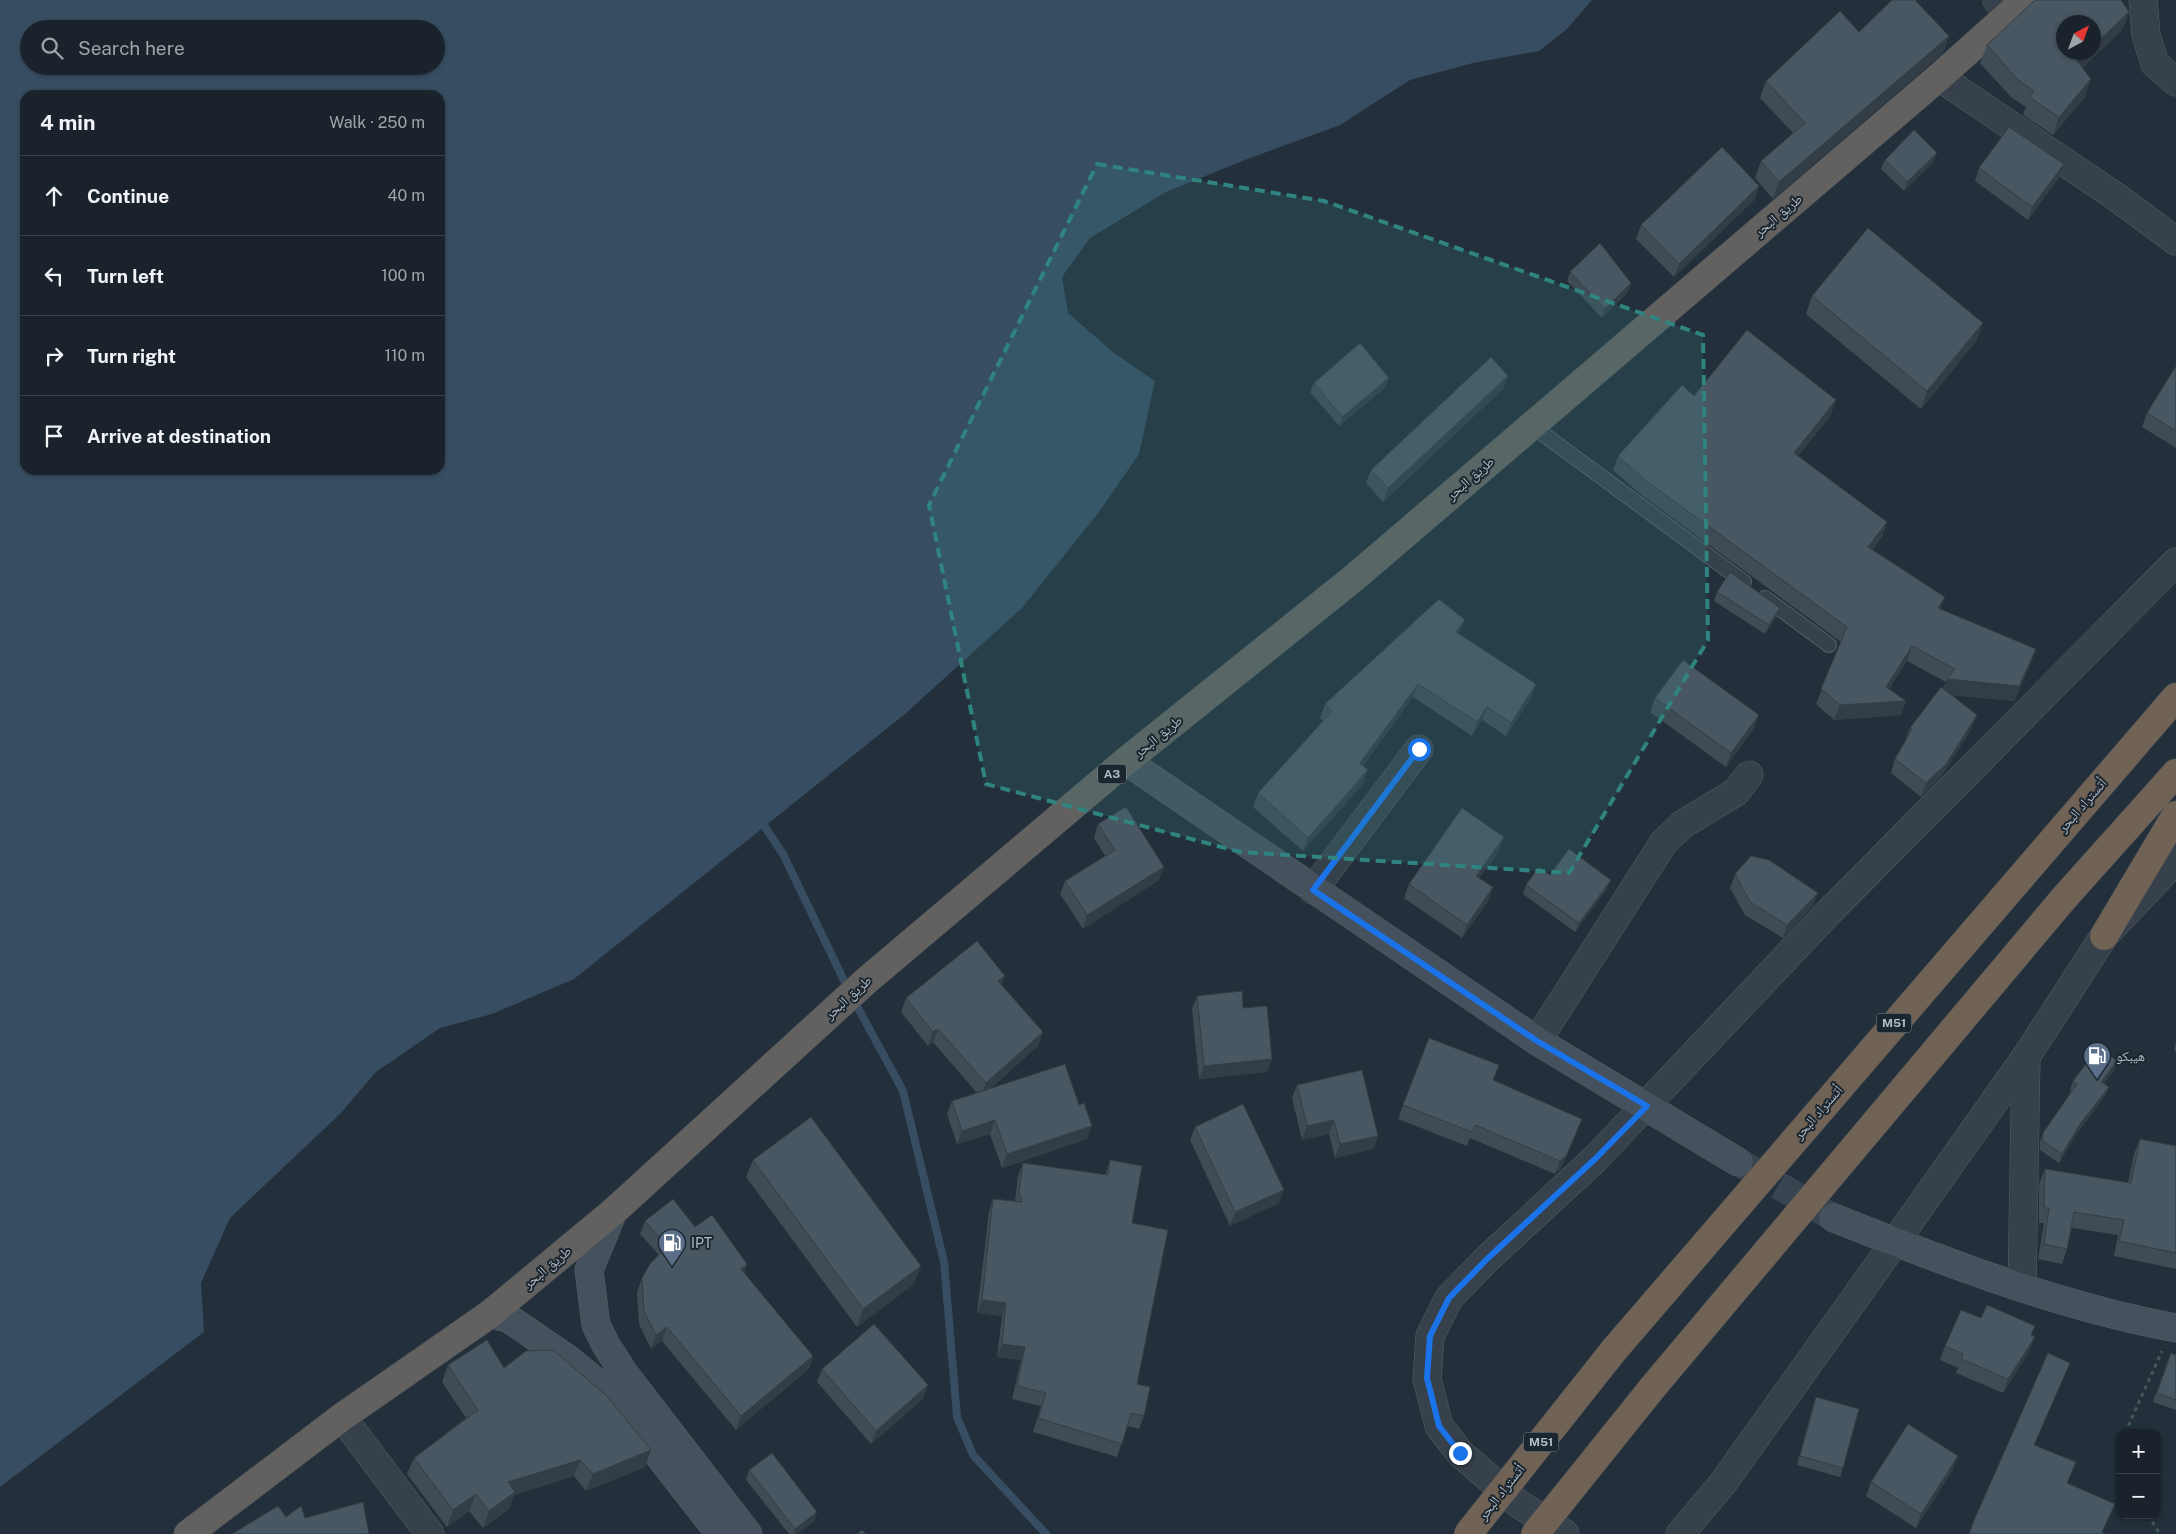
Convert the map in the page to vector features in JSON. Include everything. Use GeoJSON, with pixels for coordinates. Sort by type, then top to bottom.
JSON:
{"type":"FeatureCollection","features":[{"type":"Feature","properties":{"kind":"highway","name":"طريق البحر"},"geometry":{"type":"LineString","coordinates":[[188,1534],[342,1417],[490,1314],[613,1212],[866,981],[1126,762],[1355,577],[1940,77],[2011,4]]}},
{"type":"Feature","properties":{"kind":"highway","name":"أتستراد البحر"},"geometry":{"type":"LineString","coordinates":[[1468,1534],[1614,1350],[2176,698]]}},
{"type":"Feature","properties":{"kind":"highway"},"geometry":{"type":"LineString","coordinates":[[1535,1534],[1653,1387],[2057,906],[2176,773]]}},
{"type":"Feature","properties":{"kind":"highway"},"geometry":{"type":"LineString","coordinates":[[2104,936],[2176,815]]}},
{"type":"Feature","properties":{"kind":"main road"},"geometry":{"type":"LineString","coordinates":[[1126,762],[1537,1041],[1738,1162]]}},
{"type":"Feature","properties":{"kind":"main road"},"geometry":{"type":"LineString","coordinates":[[613,1212],[589,1270],[596,1325],[624,1373],[748,1534]]}},
{"type":"Feature","properties":{"kind":"main road"},"geometry":{"type":"LineString","coordinates":[[1834,1218],[2022,1288],[2131,1318],[2173,1327]]}},
{"type":"Feature","properties":{"kind":"main road"},"geometry":{"type":"LineString","coordinates":[[490,1314],[508,1318],[568,1359],[610,1394],[720,1534]]}},
{"type":"Feature","properties":{"kind":"street"},"geometry":{"type":"LineString","coordinates":[[2143,0],[2146,35],[2155,64],[2176,82]]}},
{"type":"Feature","properties":{"kind":"street"},"geometry":{"type":"LineString","coordinates":[[1940,77],[2115,196],[2176,241]]}},
{"type":"Feature","properties":{"kind":"street"},"geometry":{"type":"LineString","coordinates":[[1565,1534],[1519,1504],[1460,1453],[1439,1426],[1427,1378],[1430,1336],[1449,1298],[1487,1259],[1595,1159],[1828,913],[2176,562]]}},
{"type":"Feature","properties":{"kind":"street"},"geometry":{"type":"LineString","coordinates":[[1313,890],[1419,749]]}},
{"type":"Feature","properties":{"kind":"street"},"geometry":{"type":"LineString","coordinates":[[1537,1041],[1664,842],[1683,824],[1736,792],[1749,776]]}},
{"type":"Feature","properties":{"kind":"street"},"geometry":{"type":"LineString","coordinates":[[1680,1534],[1723,1483],[1896,1242],[2026,1057],[2104,936],[2176,860]]}},
{"type":"Feature","properties":{"kind":"street"},"geometry":{"type":"LineString","coordinates":[[2022,1288],[2026,1057]]}},
{"type":"Feature","properties":{"kind":"street"},"geometry":{"type":"LineString","coordinates":[[342,1417],[430,1534]]}},
{"type":"Feature","properties":{"kind":"lane"},"geometry":{"type":"LineString","coordinates":[[1532,425],[1829,646]]}},
{"type":"Feature","properties":{"kind":"path"},"geometry":{"type":"LineString","coordinates":[[2127,1429],[2173,1327]]}},
{"type":"Feature","properties":{"kind":"path"},"geometry":{"type":"LineString","coordinates":[[2151,1519],[2160,1534]]}},
{"type":"Feature","properties":{"kind":"highlighted area"},"geometry":{"type":"Polygon","coordinates":[[[1097,164],[1324,201],[1703,335],[1708,640],[1569,873],[1240,852],[986,784],[929,505],[1097,164]]]}},
{"type":"Feature","properties":{"kind":"water"},"geometry":{"type":"Polygon","coordinates":[[[0,0],[1592,0],[1567,29],[1539,51],[1473,63],[1410,80],[1340,125],[1166,192],[1090,238],[1062,277],[1068,313],[1114,353],[1155,381],[1139,454],[1099,512],[1022,608],[905,714],[574,979],[492,1014],[440,1028],[376,1072],[340,1114],[230,1218],[201,1283],[204,1332],[0,1487],[0,0]]]}},
{"type":"Feature","properties":{"kind":"building"},"geometry":{"type":"Polygon","coordinates":[[[1892,0],[1915,0],[1949,36],[1779,182],[1761,161],[1805,123],[1766,81],[1840,11],[1859,32],[1892,0]]]}},
{"type":"Feature","properties":{"kind":"building"},"geometry":{"type":"Polygon","coordinates":[[[2035,0],[2121,0],[2129,12],[2101,38],[2101,15],[2056,15],[2056,60],[2078,60],[2091,79],[2059,117],[2029,97],[2034,91],[2017,79],[1987,45],[2035,0]]]}},
{"type":"Feature","properties":{"kind":"building"},"geometry":{"type":"Polygon","coordinates":[[[2009,127],[2064,164],[2032,207],[1979,168],[2009,127]]]}},
{"type":"Feature","properties":{"kind":"building"},"geometry":{"type":"Polygon","coordinates":[[[1914,130],[1937,153],[1907,182],[1885,160],[1914,130]]]}},
{"type":"Feature","properties":{"kind":"building"},"geometry":{"type":"Polygon","coordinates":[[[1722,147],[1759,186],[1679,264],[1641,225],[1722,147]]]}},
{"type":"Feature","properties":{"kind":"building"},"geometry":{"type":"Polygon","coordinates":[[[1868,228],[1983,323],[1927,391],[1812,296],[1868,228]]]}},
{"type":"Feature","properties":{"kind":"building"},"geometry":{"type":"Polygon","coordinates":[[[1600,243],[1631,283],[1605,309],[1570,272],[1600,243]]]}},
{"type":"Feature","properties":{"kind":"building"},"geometry":{"type":"Polygon","coordinates":[[[1747,330],[1836,400],[1794,453],[1887,522],[1868,547],[1945,597],[1938,608],[2036,649],[2019,686],[1947,679],[1955,669],[1912,646],[1886,687],[1906,701],[1840,705],[1821,689],[1847,627],[1645,480],[1618,456],[1682,385],[1694,396],[1747,330]]]}},
{"type":"Feature","properties":{"kind":"building"},"geometry":{"type":"Polygon","coordinates":[[[1360,343],[1389,378],[1342,417],[1314,383],[1360,343]]]}},
{"type":"Feature","properties":{"kind":"building"},"geometry":{"type":"Polygon","coordinates":[[[1491,357],[1508,376],[1388,488],[1371,470],[1491,357]]]}},
{"type":"Feature","properties":{"kind":"building"},"geometry":{"type":"Polygon","coordinates":[[[2176,366],[2176,431],[2147,413],[2176,366]]]}},
{"type":"Feature","properties":{"kind":"building"},"geometry":{"type":"Polygon","coordinates":[[[1730,572],[1780,608],[1769,625],[1717,592],[1730,572]]]}},
{"type":"Feature","properties":{"kind":"building"},"geometry":{"type":"Polygon","coordinates":[[[1439,599],[1465,620],[1456,632],[1536,684],[1511,723],[1487,707],[1477,722],[1418,684],[1360,763],[1368,770],[1308,838],[1258,793],[1332,711],[1325,704],[1439,599]]]}},
{"type":"Feature","properties":{"kind":"building"},"geometry":{"type":"Polygon","coordinates":[[[1683,660],[1759,715],[1731,753],[1655,698],[1683,660]]]}},
{"type":"Feature","properties":{"kind":"building"},"geometry":{"type":"Polygon","coordinates":[[[1941,687],[1977,715],[1946,764],[1926,783],[1895,759],[1912,729],[1910,728],[1941,687]]]}},
{"type":"Feature","properties":{"kind":"building"},"geometry":{"type":"Polygon","coordinates":[[[1126,807],[1164,867],[1087,915],[1065,881],[1115,850],[1098,824],[1126,807]]]}},
{"type":"Feature","properties":{"kind":"building"},"geometry":{"type":"Polygon","coordinates":[[[1462,808],[1504,837],[1476,876],[1493,887],[1467,925],[1409,884],[1462,808]]]}},
{"type":"Feature","properties":{"kind":"building"},"geometry":{"type":"Polygon","coordinates":[[[1569,849],[1611,880],[1579,923],[1526,885],[1539,867],[1550,875],[1569,849]]]}},
{"type":"Feature","properties":{"kind":"building"},"geometry":{"type":"Polygon","coordinates":[[[1751,856],[1769,860],[1818,893],[1787,925],[1750,902],[1735,874],[1751,856]]]}},
{"type":"Feature","properties":{"kind":"building"},"geometry":{"type":"Polygon","coordinates":[[[977,941],[1005,976],[998,981],[1043,1032],[986,1083],[938,1029],[933,1032],[906,998],[977,941]]]}},
{"type":"Feature","properties":{"kind":"building"},"geometry":{"type":"Polygon","coordinates":[[[1242,991],[1243,1008],[1267,1006],[1272,1059],[1204,1066],[1197,996],[1242,991]]]}},
{"type":"Feature","properties":{"kind":"building"},"geometry":{"type":"Polygon","coordinates":[[[1429,1038],[1499,1065],[1493,1080],[1582,1119],[1566,1156],[1560,1161],[1475,1125],[1472,1132],[1403,1105],[1429,1038]]]}},
{"type":"Feature","properties":{"kind":"building"},"geometry":{"type":"Polygon","coordinates":[[[2099,1047],[2117,1061],[2101,1082],[2109,1087],[2080,1124],[2062,1154],[2043,1141],[2043,1133],[2077,1084],[2073,1081],[2099,1047]]]}},
{"type":"Feature","properties":{"kind":"building"},"geometry":{"type":"Polygon","coordinates":[[[1065,1064],[1079,1105],[1084,1103],[1092,1126],[1007,1154],[995,1120],[962,1131],[952,1101],[1065,1064]]]}},
{"type":"Feature","properties":{"kind":"building"},"geometry":{"type":"Polygon","coordinates":[[[1362,1070],[1378,1136],[1340,1144],[1334,1120],[1307,1126],[1297,1085],[1362,1070]]]}},
{"type":"Feature","properties":{"kind":"building"},"geometry":{"type":"Polygon","coordinates":[[[1243,1104],[1284,1190],[1235,1212],[1195,1127],[1243,1104]]]}},
{"type":"Feature","properties":{"kind":"building"},"geometry":{"type":"Polygon","coordinates":[[[811,1117],[921,1266],[863,1309],[753,1160],[811,1117]]]}},
{"type":"Feature","properties":{"kind":"building"},"geometry":{"type":"Polygon","coordinates":[[[2140,1139],[2176,1146],[2176,1253],[2119,1241],[2124,1220],[2074,1212],[2067,1249],[2044,1244],[2049,1208],[2044,1208],[2045,1169],[2131,1183],[2140,1139]]]}},
{"type":"Feature","properties":{"kind":"building"},"geometry":{"type":"Polygon","coordinates":[[[1110,1160],[1142,1166],[1132,1223],[1168,1230],[1137,1384],[1150,1387],[1144,1416],[1131,1413],[1122,1444],[1038,1418],[1046,1393],[1017,1386],[1025,1347],[1002,1344],[1006,1303],[982,1300],[993,1199],[1022,1202],[1019,1192],[1023,1163],[1108,1175],[1110,1160]]]}},
{"type":"Feature","properties":{"kind":"building"},"geometry":{"type":"Polygon","coordinates":[[[673,1199],[695,1227],[712,1215],[747,1264],[741,1269],[813,1356],[741,1416],[667,1327],[656,1335],[644,1311],[642,1278],[650,1264],[667,1246],[645,1221],[673,1199]]]}},
{"type":"Feature","properties":{"kind":"building"},"geometry":{"type":"Polygon","coordinates":[[[1987,1305],[2035,1326],[2031,1335],[2035,1337],[2008,1379],[1961,1359],[1963,1354],[1945,1346],[1961,1310],[1981,1318],[1987,1305]]]}},
{"type":"Feature","properties":{"kind":"building"},"geometry":{"type":"Polygon","coordinates":[[[874,1324],[928,1385],[876,1431],[822,1369],[874,1324]]]}},
{"type":"Feature","properties":{"kind":"building"},"geometry":{"type":"Polygon","coordinates":[[[487,1340],[504,1368],[526,1351],[553,1350],[607,1396],[651,1450],[593,1474],[580,1460],[508,1482],[515,1492],[489,1511],[476,1494],[453,1510],[414,1458],[478,1410],[448,1365],[487,1340]]]}},
{"type":"Feature","properties":{"kind":"building"},"geometry":{"type":"Polygon","coordinates":[[[2048,1353],[2070,1363],[2034,1445],[2076,1462],[2067,1483],[2115,1504],[2102,1532],[2106,1534],[1969,1534],[1975,1518],[2048,1353]]]}},
{"type":"Feature","properties":{"kind":"building"},"geometry":{"type":"Polygon","coordinates":[[[2171,1353],[2176,1355],[2176,1400],[2157,1393],[2171,1353]]]}},
{"type":"Feature","properties":{"kind":"building"},"geometry":{"type":"Polygon","coordinates":[[[1816,1397],[1859,1409],[1843,1468],[1800,1456],[1816,1397]]]}},
{"type":"Feature","properties":{"kind":"building"},"geometry":{"type":"Polygon","coordinates":[[[1908,1424],[1958,1456],[1921,1514],[1871,1482],[1908,1424]]]}},
{"type":"Feature","properties":{"kind":"building"},"geometry":{"type":"Polygon","coordinates":[[[772,1453],[817,1512],[795,1529],[749,1470],[772,1453]]]}},
{"type":"Feature","properties":{"kind":"building"},"geometry":{"type":"Polygon","coordinates":[[[363,1502],[369,1534],[232,1534],[278,1506],[286,1517],[301,1506],[305,1518],[363,1502]]]}},
{"type":"Feature","properties":{"kind":"building"},"geometry":{"type":"Polygon","coordinates":[[[862,1530],[866,1534],[857,1534],[862,1530]]]}},
{"type":"Feature","properties":{"kind":"waterway"},"geometry":{"type":"LineString","coordinates":[[765,827],[783,854],[851,995],[903,1091],[944,1262],[957,1417],[973,1455],[1046,1534]]}},
{"type":"Feature","properties":{"kind":"tunnel"},"geometry":{"type":"LineString","coordinates":[[1742,1164],[1834,1218]]}},
{"type":"Feature","properties":{"kind":"place","name":"هيبكو"},"geometry":{"type":"Point","coordinates":[2097,1080]}},
{"type":"Feature","properties":{"kind":"place","name":"IPT"},"geometry":{"type":"Point","coordinates":[672,1267]}},
{"type":"Feature","properties":{"kind":"route"},"geometry":{"type":"LineString","coordinates":[[1419,749],[1313,890],[1537,1041],[1647,1106],[1595,1159],[1487,1259],[1449,1298],[1430,1336],[1427,1378],[1439,1426],[1460,1453]]}}]}
